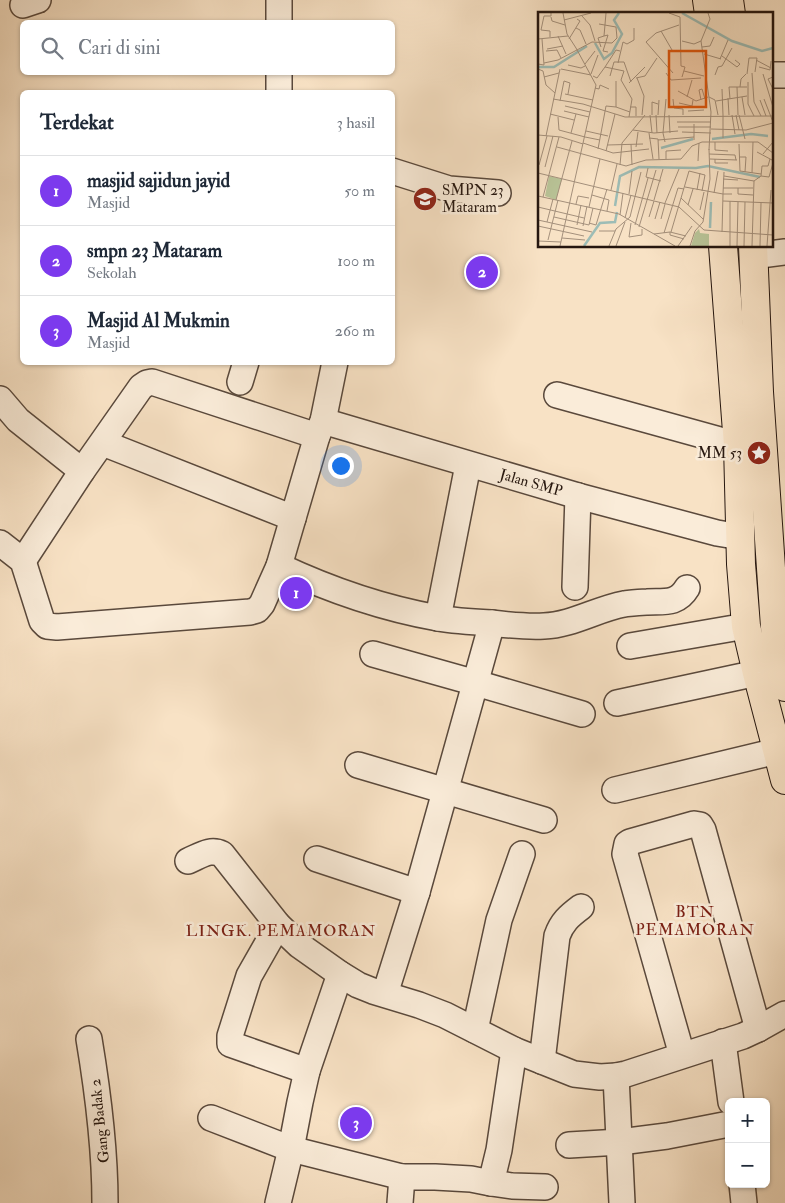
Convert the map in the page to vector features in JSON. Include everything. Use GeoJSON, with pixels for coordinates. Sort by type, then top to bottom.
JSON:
{"type":"FeatureCollection","features":[{"type":"Feature","properties":{"kind":"main road"},"geometry":{"type":"LineString","coordinates":[[724,248],[738,445],[746,626],[757,673],[776,708],[777,751],[785,780]]}},
{"type":"Feature","properties":{"kind":"main road"},"geometry":{"type":"LineString","coordinates":[[753,251],[760,392],[777,530],[780,628],[777,654],[785,688]]}},
{"type":"Feature","properties":{"kind":"street"},"geometry":{"type":"LineString","coordinates":[[279,0],[279,20]]}},
{"type":"Feature","properties":{"kind":"street"},"geometry":{"type":"LineString","coordinates":[[279,75],[279,90]]}},
{"type":"Feature","properties":{"kind":"street"},"geometry":{"type":"LineString","coordinates":[[772,75],[785,75]]}},
{"type":"Feature","properties":{"kind":"street"},"geometry":{"type":"LineString","coordinates":[[395,172],[449,189],[498,193]]}},
{"type":"Feature","properties":{"kind":"street"},"geometry":{"type":"LineString","coordinates":[[753,251],[785,252]]}},
{"type":"Feature","properties":{"kind":"street"},"geometry":{"type":"LineString","coordinates":[[0,543],[23,561],[42,621],[47,626],[257,610],[262,604],[279,566],[320,429],[334,365]]}},
{"type":"Feature","properties":{"kind":"street","name":"Jalan SMP"},"geometry":{"type":"LineString","coordinates":[[23,561],[141,387],[152,382],[320,429],[468,465],[717,533],[741,537]]}},
{"type":"Feature","properties":{"kind":"street"},"geometry":{"type":"LineString","coordinates":[[557,395],[738,445]]}},
{"type":"Feature","properties":{"kind":"street"},"geometry":{"type":"LineString","coordinates":[[0,399],[18,420],[82,472]]}},
{"type":"Feature","properties":{"kind":"street"},"geometry":{"type":"LineString","coordinates":[[103,443],[293,518]]}},
{"type":"Feature","properties":{"kind":"street"},"geometry":{"type":"LineString","coordinates":[[438,618],[468,465]]}},
{"type":"Feature","properties":{"kind":"street"},"geometry":{"type":"LineString","coordinates":[[575,587],[578,496]]}},
{"type":"Feature","properties":{"kind":"street"},"geometry":{"type":"LineString","coordinates":[[279,566],[337,592],[398,610],[460,621],[526,626],[561,624],[614,606],[636,602],[667,602],[675,600],[687,588]]}},
{"type":"Feature","properties":{"kind":"street"},"geometry":{"type":"LineString","coordinates":[[385,994],[417,892],[492,623]]}},
{"type":"Feature","properties":{"kind":"street"},"geometry":{"type":"LineString","coordinates":[[630,646],[746,626]]}},
{"type":"Feature","properties":{"kind":"street"},"geometry":{"type":"LineString","coordinates":[[373,654],[582,714]]}},
{"type":"Feature","properties":{"kind":"street"},"geometry":{"type":"LineString","coordinates":[[617,703],[757,673]]}},
{"type":"Feature","properties":{"kind":"street"},"geometry":{"type":"LineString","coordinates":[[615,790],[777,751]]}},
{"type":"Feature","properties":{"kind":"street"},"geometry":{"type":"LineString","coordinates":[[358,765],[544,820]]}},
{"type":"Feature","properties":{"kind":"street"},"geometry":{"type":"LineString","coordinates":[[682,1055],[625,854],[627,844],[630,842],[694,824],[700,825],[703,830],[758,1029]]}},
{"type":"Feature","properties":{"kind":"street"},"geometry":{"type":"LineString","coordinates":[[188,861],[209,852],[216,851],[222,854],[278,925],[299,945],[358,985],[445,1015],[514,1050],[574,1074],[616,1076],[639,1070],[758,1029],[785,1014]]}},
{"type":"Feature","properties":{"kind":"street"},"geometry":{"type":"LineString","coordinates":[[475,1030],[500,920],[522,854]]}},
{"type":"Feature","properties":{"kind":"street"},"geometry":{"type":"LineString","coordinates":[[317,859],[417,892]]}},
{"type":"Feature","properties":{"kind":"street"},"geometry":{"type":"LineString","coordinates":[[542,1060],[557,936],[560,927],[566,919],[580,907]]}},
{"type":"Feature","properties":{"kind":"street"},"geometry":{"type":"LineString","coordinates":[[278,925],[249,976],[230,1036],[230,1044],[307,1071]]}},
{"type":"Feature","properties":{"kind":"street"},"geometry":{"type":"LineString","coordinates":[[278,1203],[307,1071],[340,974]]}},
{"type":"Feature","properties":{"kind":"street","name":"Gang Badak 2"},"geometry":{"type":"LineString","coordinates":[[89,1039],[101,1124],[105,1167],[105,1203]]}},
{"type":"Feature","properties":{"kind":"street"},"geometry":{"type":"LineString","coordinates":[[724,1042],[731,1098]]}},
{"type":"Feature","properties":{"kind":"street"},"geometry":{"type":"LineString","coordinates":[[492,1183],[500,1150],[514,1050]]}},
{"type":"Feature","properties":{"kind":"street"},"geometry":{"type":"LineString","coordinates":[[616,1076],[622,1203]]}},
{"type":"Feature","properties":{"kind":"street"},"geometry":{"type":"LineString","coordinates":[[211,1118],[291,1149],[402,1177],[435,1177],[512,1186],[545,1187]]}},
{"type":"Feature","properties":{"kind":"street"},"geometry":{"type":"LineString","coordinates":[[569,1145],[620,1142],[667,1136],[725,1125]]}},
{"type":"Feature","properties":{"kind":"street"},"geometry":{"type":"LineString","coordinates":[[400,1203],[402,1177]]}},
{"type":"Feature","properties":{"kind":"street"},"geometry":{"type":"LineString","coordinates":[[742,1188],[744,1203]]}},
{"type":"Feature","properties":{"kind":"place","name":"SMPN 23 Mataram"},"geometry":{"type":"Point","coordinates":[425,199]}},
{"type":"Feature","properties":{"kind":"place","name":"smpn 23 Mataram"},"geometry":{"type":"Point","coordinates":[482,272]}},
{"type":"Feature","properties":{"kind":"place","name":"MM 53"},"geometry":{"type":"Point","coordinates":[759,453]}},
{"type":"Feature","properties":{"kind":"place","name":"masjid sajidun jayid"},"geometry":{"type":"Point","coordinates":[296,593]}},
{"type":"Feature","properties":{"kind":"place","name":"Masjid Al Mukmin"},"geometry":{"type":"Point","coordinates":[356,1123]}},
{"type":"Feature","properties":{"kind":"district","name":"BTN PEMAMORAN"},"geometry":{"type":"Point","coordinates":[695,921]}},
{"type":"Feature","properties":{"kind":"district","name":"LINGK. PEMAMORAN"},"geometry":{"type":"Point","coordinates":[281,931]}}]}
